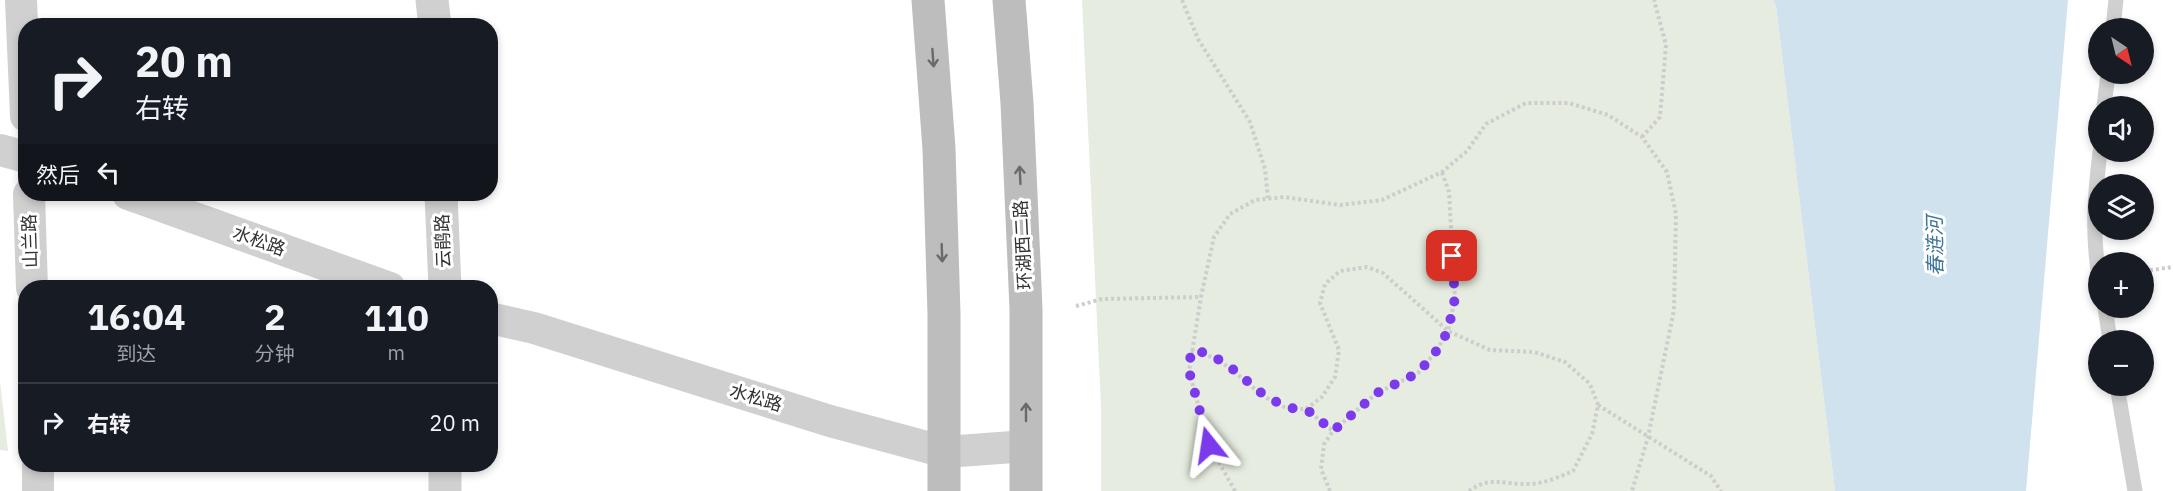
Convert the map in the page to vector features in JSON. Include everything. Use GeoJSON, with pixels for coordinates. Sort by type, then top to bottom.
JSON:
{"type":"FeatureCollection","features":[{"type":"Feature","properties":{"kind":"main road"},"geometry":{"type":"LineString","coordinates":[[928,0],[939,149],[944,314],[944,491]]}},
{"type":"Feature","properties":{"kind":"main road","name":"环湖西二路"},"geometry":{"type":"LineString","coordinates":[[1009,0],[1017,103],[1026,309],[1026,491]]}},
{"type":"Feature","properties":{"kind":"street"},"geometry":{"type":"LineString","coordinates":[[21,0],[22,18]]}},
{"type":"Feature","properties":{"kind":"street"},"geometry":{"type":"LineString","coordinates":[[432,0],[434,18]]}},
{"type":"Feature","properties":{"kind":"street"},"geometry":{"type":"LineString","coordinates":[[0,150],[18,155]]}},
{"type":"Feature","properties":{"kind":"street","name":"山兰路"},"geometry":{"type":"LineString","coordinates":[[28,201],[32,280]]}},
{"type":"Feature","properties":{"kind":"street","name":"水松路"},"geometry":{"type":"LineString","coordinates":[[148,201],[368,280]]}},
{"type":"Feature","properties":{"kind":"street","name":"云鹃路"},"geometry":{"type":"LineString","coordinates":[[441,201],[445,280]]}},
{"type":"Feature","properties":{"kind":"street","name":"水松路"},"geometry":{"type":"LineString","coordinates":[[498,320],[534,328],[830,421],[945,452],[1026,446]]}},
{"type":"Feature","properties":{"kind":"street"},"geometry":{"type":"LineString","coordinates":[[38,472],[38,491]]}},
{"type":"Feature","properties":{"kind":"street"},"geometry":{"type":"LineString","coordinates":[[444,491],[445,472]]}},
{"type":"Feature","properties":{"kind":"lane"},"geometry":{"type":"LineString","coordinates":[[2114,18],[2116,0]]}},
{"type":"Feature","properties":{"kind":"lane"},"geometry":{"type":"LineString","coordinates":[[2095,252],[2093,210],[2099,162]]}},
{"type":"Feature","properties":{"kind":"lane"},"geometry":{"type":"LineString","coordinates":[[2119,396],[2135,491]]}},
{"type":"Feature","properties":{"kind":"path"},"geometry":{"type":"LineString","coordinates":[[1182,0],[1198,39],[1250,122],[1265,169],[1268,198]]}},
{"type":"Feature","properties":{"kind":"path"},"geometry":{"type":"LineString","coordinates":[[1642,137],[1660,117],[1666,45],[1658,7],[1654,0]]}},
{"type":"Feature","properties":{"kind":"path"},"geometry":{"type":"LineString","coordinates":[[1235,491],[1209,445],[1189,371],[1214,237],[1230,214],[1255,200],[1268,198],[1284,197],[1340,205],[1382,200],[1442,172],[1467,151],[1486,124],[1526,104],[1569,103],[1608,115],[1642,137],[1667,172],[1676,214],[1674,310],[1648,437],[1632,491]]}},
{"type":"Feature","properties":{"kind":"path"},"geometry":{"type":"LineString","coordinates":[[1330,491],[1321,469],[1324,444],[1333,431],[1377,393],[1418,373],[1435,353],[1448,331],[1455,298],[1449,192],[1442,172]]}},
{"type":"Feature","properties":{"kind":"path"},"geometry":{"type":"LineString","coordinates":[[1306,409],[1322,397],[1335,377],[1339,350],[1320,303],[1325,284],[1340,271],[1366,267],[1383,273],[1448,331],[1490,350],[1534,352],[1565,362],[1590,384],[1598,405],[1592,434],[1573,471],[1553,479],[1528,484],[1493,480],[1469,491]]}},
{"type":"Feature","properties":{"kind":"path"},"geometry":{"type":"LineString","coordinates":[[2154,270],[2173,267]]}},
{"type":"Feature","properties":{"kind":"path"},"geometry":{"type":"LineString","coordinates":[[1076,306],[1102,300],[1201,297]]}},
{"type":"Feature","properties":{"kind":"path"},"geometry":{"type":"LineString","coordinates":[[1191,351],[1208,353],[1229,366],[1265,396],[1288,408],[1306,409],[1333,431]]}},
{"type":"Feature","properties":{"kind":"path"},"geometry":{"type":"LineString","coordinates":[[1598,405],[1711,476],[1721,491]]}},
{"type":"Feature","properties":{"kind":"shaded area"},"geometry":{"type":"Polygon","coordinates":[[[1082,0],[1773,0],[1776,6],[1835,491],[1101,491],[1101,406],[1082,0]]]}},
{"type":"Feature","properties":{"kind":"shaded area"},"geometry":{"type":"Polygon","coordinates":[[[0,381],[8,451],[0,450],[0,381]]]}},
{"type":"Feature","properties":{"kind":"water","name":"春涟河"},"geometry":{"type":"Polygon","coordinates":[[[1773,0],[2068,0],[2026,491],[1835,491],[1776,6],[1773,0]]]}},
{"type":"Feature","properties":{"kind":"route"},"geometry":{"type":"LineString","coordinates":[[1209,445],[1189,371],[1191,351],[1208,353],[1229,366],[1265,396],[1288,408],[1306,409],[1333,431],[1377,393],[1418,373],[1435,353],[1448,331],[1455,298],[1452,256]]}}]}
